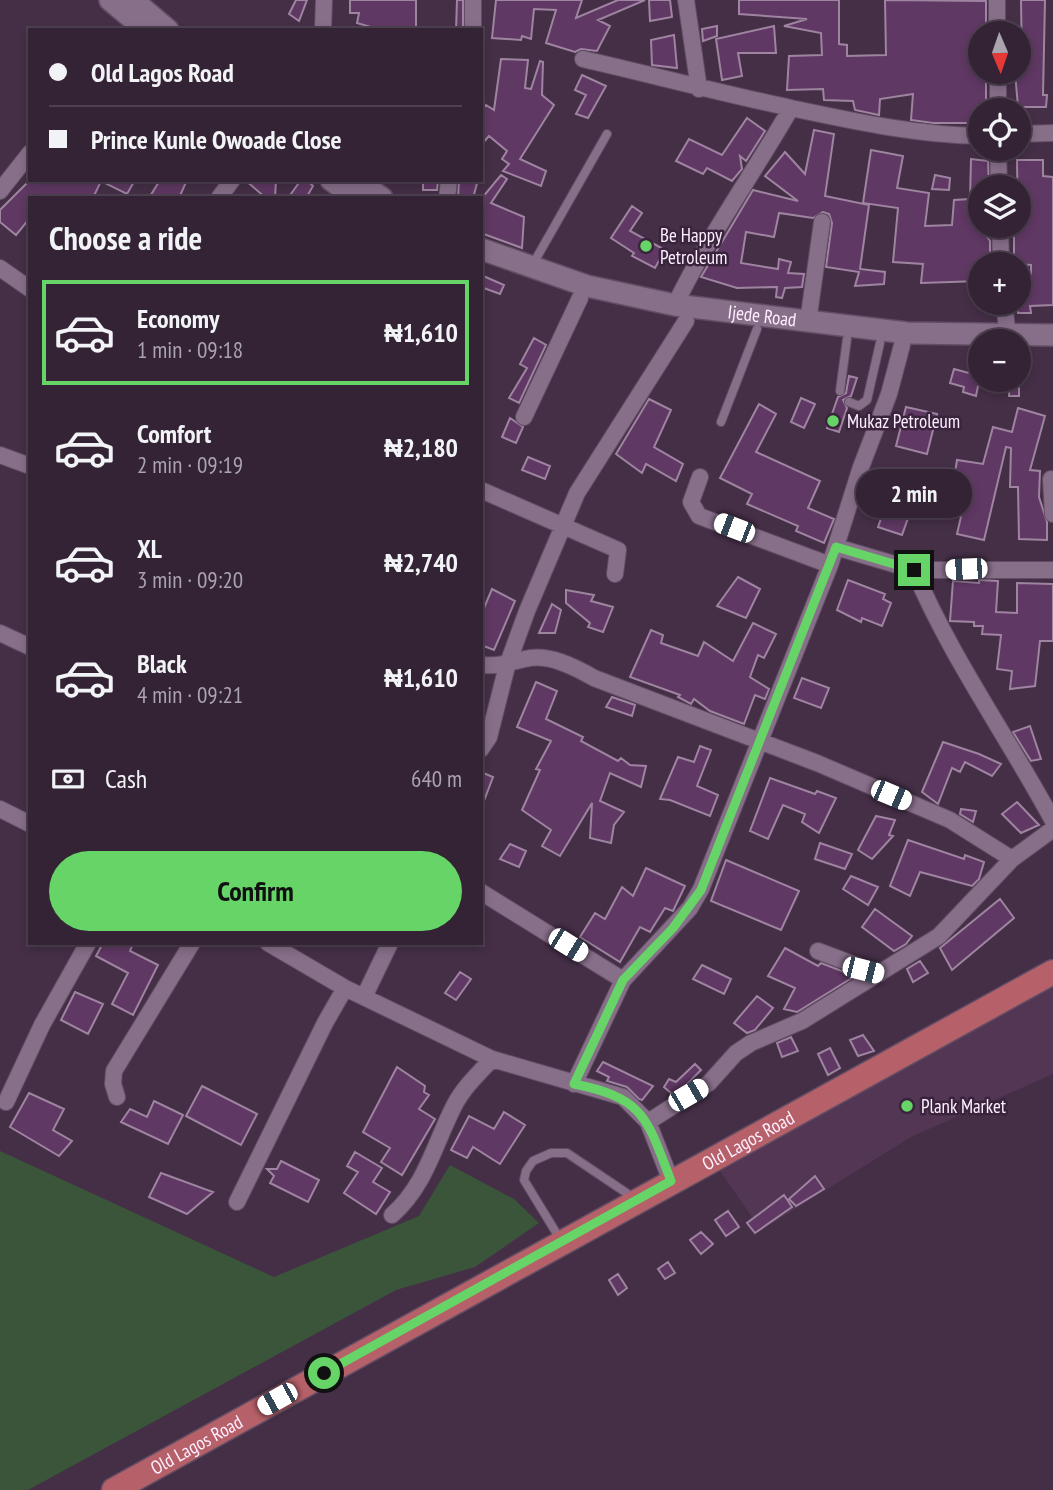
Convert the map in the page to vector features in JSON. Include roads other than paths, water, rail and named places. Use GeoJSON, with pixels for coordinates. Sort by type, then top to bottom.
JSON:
{"type":"FeatureCollection","features":[{"type":"Feature","properties":{"kind":"main road"},"geometry":{"type":"LineString","coordinates":[[110,0],[135,20],[161,28]]}},
{"type":"Feature","properties":{"kind":"main road"},"geometry":{"type":"LineString","coordinates":[[334,182],[353,196]]}},
{"type":"Feature","properties":{"kind":"main road"},"geometry":{"type":"LineString","coordinates":[[360,182],[379,196]]}},
{"type":"Feature","properties":{"kind":"main road","name":"Ijede Road"},"geometry":{"type":"LineString","coordinates":[[483,250],[587,286],[680,313],[808,322],[968,339]]}},
{"type":"Feature","properties":{"kind":"main road","name":"Ijede Road"},"geometry":{"type":"LineString","coordinates":[[483,265],[580,298],[680,313],[757,329],[891,344],[968,347]]}},
{"type":"Feature","properties":{"kind":"main road","name":"Ijede Road"},"geometry":{"type":"LineString","coordinates":[[1031,339],[1053,335]]}},
{"type":"Feature","properties":{"kind":"main road","name":"Ijede Road"},"geometry":{"type":"LineString","coordinates":[[1031,345],[1053,348]]}},
{"type":"Feature","properties":{"kind":"main road","name":"Old Lagos Road"},"geometry":{"type":"LineString","coordinates":[[114,1490],[1053,972]]}},
{"type":"Feature","properties":{"kind":"street"},"geometry":{"type":"LineString","coordinates":[[323,28],[324,0]]}},
{"type":"Feature","properties":{"kind":"street"},"geometry":{"type":"LineString","coordinates":[[473,28],[474,0]]}},
{"type":"Feature","properties":{"kind":"street"},"geometry":{"type":"LineString","coordinates":[[687,0],[699,89]]}},
{"type":"Feature","properties":{"kind":"street"},"geometry":{"type":"LineString","coordinates":[[997,0],[997,21]]}},
{"type":"Feature","properties":{"kind":"street"},"geometry":{"type":"LineString","coordinates":[[583,59],[699,89],[791,108],[944,136],[968,136]]}},
{"type":"Feature","properties":{"kind":"street"},"geometry":{"type":"LineString","coordinates":[[483,746],[489,737],[507,666],[577,493],[680,313],[711,237],[753,175],[791,108]]}},
{"type":"Feature","properties":{"kind":"street"},"geometry":{"type":"LineString","coordinates":[[1031,134],[1053,133]]}},
{"type":"Feature","properties":{"kind":"street"},"geometry":{"type":"LineString","coordinates":[[0,191],[28,156]]}},
{"type":"Feature","properties":{"kind":"street"},"geometry":{"type":"LineString","coordinates":[[808,322],[822,222]]}},
{"type":"Feature","properties":{"kind":"street"},"geometry":{"type":"LineString","coordinates":[[0,268],[28,288]]}},
{"type":"Feature","properties":{"kind":"street"},"geometry":{"type":"LineString","coordinates":[[524,416],[580,298]]}},
{"type":"Feature","properties":{"kind":"street"},"geometry":{"type":"LineString","coordinates":[[574,1084],[623,980],[690,908],[701,890],[830,565],[861,467],[889,394],[891,344]]}},
{"type":"Feature","properties":{"kind":"street"},"geometry":{"type":"LineString","coordinates":[[0,455],[28,465]]}},
{"type":"Feature","properties":{"kind":"street"},"geometry":{"type":"LineString","coordinates":[[699,477],[691,502],[699,516],[830,565]]}},
{"type":"Feature","properties":{"kind":"street"},"geometry":{"type":"LineString","coordinates":[[1051,479],[1053,514]]}},
{"type":"Feature","properties":{"kind":"street"},"geometry":{"type":"LineString","coordinates":[[483,491],[618,550],[615,574]]}},
{"type":"Feature","properties":{"kind":"street"},"geometry":{"type":"LineString","coordinates":[[836,547],[914,570],[1053,570]]}},
{"type":"Feature","properties":{"kind":"street"},"geometry":{"type":"LineString","coordinates":[[914,570],[930,609],[1018,755],[1053,821]]}},
{"type":"Feature","properties":{"kind":"street"},"geometry":{"type":"LineString","coordinates":[[0,633],[28,646]]}},
{"type":"Feature","properties":{"kind":"street"},"geometry":{"type":"LineString","coordinates":[[483,665],[507,666],[525,659],[543,658],[557,661],[758,743],[817,763],[950,820],[1012,859]]}},
{"type":"Feature","properties":{"kind":"street"},"geometry":{"type":"LineString","coordinates":[[0,809],[28,823]]}},
{"type":"Feature","properties":{"kind":"street"},"geometry":{"type":"LineString","coordinates":[[648,1122],[709,1083],[736,1054],[751,1043],[802,1021],[939,936],[1012,859],[1053,829]]}},
{"type":"Feature","properties":{"kind":"street"},"geometry":{"type":"LineString","coordinates":[[483,893],[623,980]]}},
{"type":"Feature","properties":{"kind":"street"},"geometry":{"type":"LineString","coordinates":[[6,1102],[42,1025],[87,945]]}},
{"type":"Feature","properties":{"kind":"street"},"geometry":{"type":"LineString","coordinates":[[117,1097],[113,1084],[114,1071],[191,945]]}},
{"type":"Feature","properties":{"kind":"street"},"geometry":{"type":"LineString","coordinates":[[271,945],[345,988],[492,1059],[623,1097],[648,1122],[671,1181]]}},
{"type":"Feature","properties":{"kind":"street"},"geometry":{"type":"LineString","coordinates":[[364,997],[389,945]]}},
{"type":"Feature","properties":{"kind":"street"},"geometry":{"type":"LineString","coordinates":[[818,951],[879,974]]}},
{"type":"Feature","properties":{"kind":"street"},"geometry":{"type":"LineString","coordinates":[[237,1202],[345,988]]}},
{"type":"Feature","properties":{"kind":"street"},"geometry":{"type":"LineString","coordinates":[[392,1215],[417,1188],[454,1105],[492,1059]]}},
{"type":"Feature","properties":{"kind":"lane"},"geometry":{"type":"LineString","coordinates":[[531,267],[607,135]]}},
{"type":"Feature","properties":{"kind":"lane"},"geometry":{"type":"LineString","coordinates":[[721,422],[757,329]]}},
{"type":"Feature","properties":{"kind":"lane"},"geometry":{"type":"LineString","coordinates":[[840,391],[847,339]]}},
{"type":"Feature","properties":{"kind":"lane"},"geometry":{"type":"LineString","coordinates":[[849,402],[859,406],[867,400],[891,344]]}},
{"type":"Feature","properties":{"kind":"lane"},"geometry":{"type":"LineString","coordinates":[[561,1242],[524,1180],[533,1161],[551,1153],[567,1153],[637,1200]]}},
{"type":"Feature","properties":{"kind":"place","name":"Be Happy Petroleum"},"geometry":{"type":"Point","coordinates":[646,246]}},
{"type":"Feature","properties":{"kind":"place","name":"Mukaz Petroleum"},"geometry":{"type":"Point","coordinates":[833,421]}},
{"type":"Feature","properties":{"kind":"place","name":"Plank Market"},"geometry":{"type":"Point","coordinates":[907,1106]}}]}
